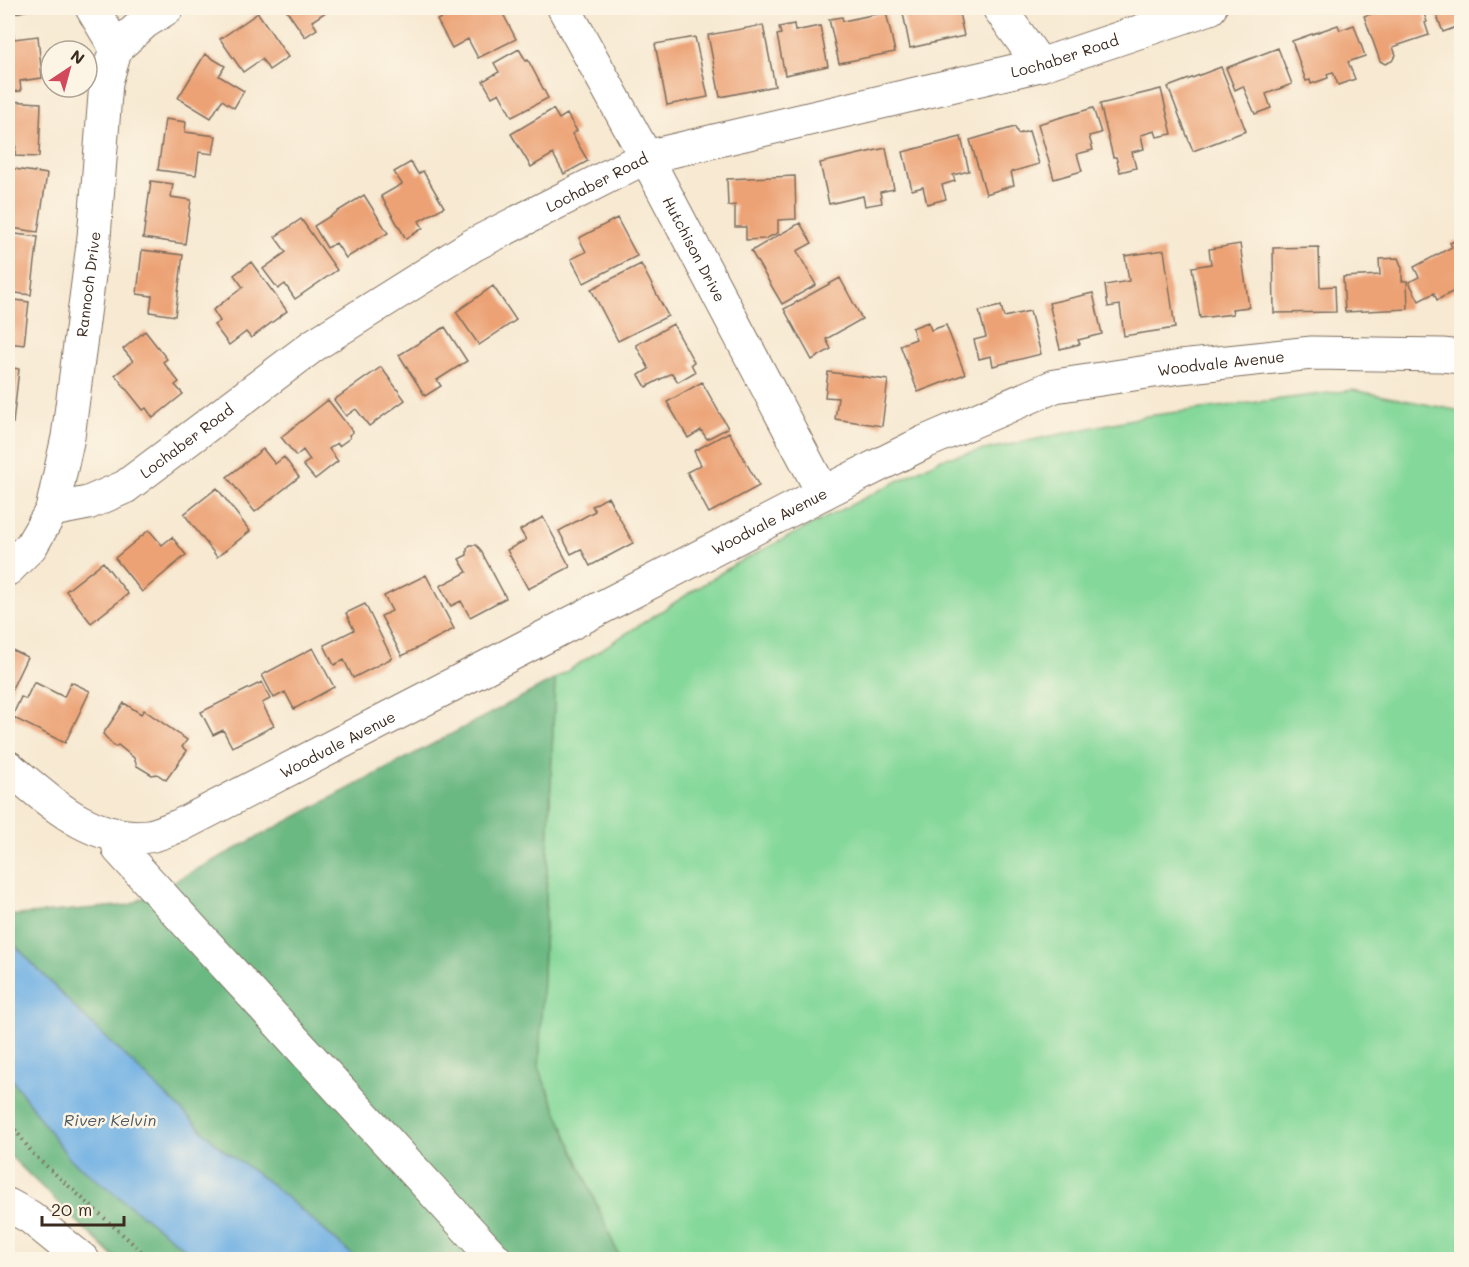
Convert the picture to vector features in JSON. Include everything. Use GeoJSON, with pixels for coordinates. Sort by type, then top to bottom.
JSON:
{"type":"FeatureCollection","features":[{"type":"Feature","properties":{"kind":"street"},"geometry":{"type":"LineString","coordinates":[[92,8],[116,48],[145,22],[167,8]]}},
{"type":"Feature","properties":{"kind":"street","name":"Hutchison Drive"},"geometry":{"type":"LineString","coordinates":[[564,8],[646,157],[823,493]]}},
{"type":"Feature","properties":{"kind":"street"},"geometry":{"type":"LineString","coordinates":[[999,8],[1040,65]]}},
{"type":"Feature","properties":{"kind":"street","name":"Lochaber Road"},"geometry":{"type":"LineString","coordinates":[[52,510],[88,503],[125,487],[314,345],[473,245],[646,157],[1040,65],[1210,8]]}},
{"type":"Feature","properties":{"kind":"street","name":"Rannoch Drive"},"geometry":{"type":"LineString","coordinates":[[8,569],[31,546],[52,510],[68,437],[94,237],[106,82],[116,48]]}},
{"type":"Feature","properties":{"kind":"street","name":"Woodvale Avenue"},"geometry":{"type":"LineString","coordinates":[[8,767],[75,821],[118,835],[149,836],[179,826],[925,442],[1055,386],[1180,367],[1312,353],[1455,353]]}},
{"type":"Feature","properties":{"kind":"street"},"geometry":{"type":"LineString","coordinates":[[118,835],[119,849],[496,1260]]}},
{"type":"Feature","properties":{"kind":"street"},"geometry":{"type":"LineString","coordinates":[[8,1205],[30,1217],[83,1260]]}},
{"type":"Feature","properties":{"kind":"path"},"geometry":{"type":"LineString","coordinates":[[8,1120],[33,1154],[151,1260]]}},
{"type":"Feature","properties":{"kind":"green space"},"geometry":{"type":"Polygon","coordinates":[[[1353,390],[1461,411],[1461,1259],[620,1259],[539,1070],[555,679],[735,564],[941,459],[1147,416],[1353,390]]]}},
{"type":"Feature","properties":{"kind":"green space"},"geometry":{"type":"Polygon","coordinates":[[[555,679],[539,1070],[620,1259],[357,1259],[271,1184],[222,1149],[78,1011],[8,938],[8,916],[130,905],[555,679]]]}},
{"type":"Feature","properties":{"kind":"green space"},"geometry":{"type":"Polygon","coordinates":[[[8,1074],[69,1158],[198,1259],[116,1259],[8,1154],[8,1074]]]}},
{"type":"Feature","properties":{"kind":"water","name":"River Kelvin"},"geometry":{"type":"Polygon","coordinates":[[[8,938],[78,1011],[222,1149],[271,1184],[357,1259],[198,1259],[69,1158],[8,1074],[8,938]]]}},
{"type":"Feature","properties":{"kind":"building"},"geometry":{"type":"Polygon","coordinates":[[[8,8],[36,8],[8,15],[8,8]]]}},
{"type":"Feature","properties":{"kind":"building"},"geometry":{"type":"Polygon","coordinates":[[[285,8],[332,8],[312,21],[317,29],[305,37],[285,8]]]}},
{"type":"Feature","properties":{"kind":"building"},"geometry":{"type":"Polygon","coordinates":[[[461,8],[500,8],[516,39],[478,58],[468,39],[452,48],[437,20],[461,8]]]}},
{"type":"Feature","properties":{"kind":"building"},"geometry":{"type":"Polygon","coordinates":[[[902,8],[958,8],[964,36],[910,48],[902,8]]]}},
{"type":"Feature","properties":{"kind":"building"},"geometry":{"type":"Polygon","coordinates":[[[1377,8],[1422,8],[1429,35],[1393,47],[1396,55],[1392,61],[1385,64],[1380,61],[1364,16],[1378,12],[1377,8]]]}},
{"type":"Feature","properties":{"kind":"building"},"geometry":{"type":"Polygon","coordinates":[[[1434,8],[1462,8],[1462,25],[1443,32],[1434,8]]]}},
{"type":"Feature","properties":{"kind":"building"},"geometry":{"type":"Polygon","coordinates":[[[886,12],[895,52],[839,63],[829,19],[842,17],[843,21],[886,12]]]}},
{"type":"Feature","properties":{"kind":"building"},"geometry":{"type":"Polygon","coordinates":[[[258,13],[288,57],[269,70],[262,59],[243,72],[220,39],[258,13]]]}},
{"type":"Feature","properties":{"kind":"building"},"geometry":{"type":"Polygon","coordinates":[[[794,24],[795,31],[820,26],[828,66],[785,75],[777,35],[781,34],[779,27],[794,24]]]}},
{"type":"Feature","properties":{"kind":"building"},"geometry":{"type":"Polygon","coordinates":[[[763,25],[775,86],[720,97],[708,35],[763,25]]]}},
{"type":"Feature","properties":{"kind":"building"},"geometry":{"type":"Polygon","coordinates":[[[1338,25],[1340,30],[1354,25],[1365,56],[1348,62],[1355,79],[1338,85],[1333,72],[1327,74],[1328,78],[1311,84],[1310,80],[1306,81],[1292,41],[1338,25]]]}},
{"type":"Feature","properties":{"kind":"building"},"geometry":{"type":"Polygon","coordinates":[[[13,30],[14,39],[38,36],[39,78],[20,81],[21,91],[8,92],[8,31],[13,30]]]}},
{"type":"Feature","properties":{"kind":"building"},"geometry":{"type":"Polygon","coordinates":[[[695,37],[708,97],[667,105],[655,44],[695,37]]]}},
{"type":"Feature","properties":{"kind":"building"},"geometry":{"type":"Polygon","coordinates":[[[1278,48],[1292,84],[1266,94],[1271,108],[1255,114],[1243,86],[1235,90],[1226,68],[1278,48]]]}},
{"type":"Feature","properties":{"kind":"building"},"geometry":{"type":"Polygon","coordinates":[[[519,49],[526,61],[528,60],[548,98],[512,117],[499,93],[492,97],[483,81],[499,72],[494,63],[519,49]]]}},
{"type":"Feature","properties":{"kind":"building"},"geometry":{"type":"Polygon","coordinates":[[[205,54],[225,66],[219,76],[244,91],[234,108],[222,100],[211,118],[178,98],[205,54]]]}},
{"type":"Feature","properties":{"kind":"building"},"geometry":{"type":"Polygon","coordinates":[[[1221,67],[1246,131],[1193,151],[1168,87],[1221,67]]]}},
{"type":"Feature","properties":{"kind":"building"},"geometry":{"type":"Polygon","coordinates":[[[1161,89],[1172,134],[1157,137],[1155,131],[1141,135],[1144,149],[1132,152],[1136,168],[1120,172],[1116,157],[1113,157],[1100,104],[1161,89]]]}},
{"type":"Feature","properties":{"kind":"building"},"geometry":{"type":"Polygon","coordinates":[[[8,101],[41,103],[39,157],[15,156],[16,144],[8,144],[8,101]]]}},
{"type":"Feature","properties":{"kind":"building"},"geometry":{"type":"Polygon","coordinates":[[[1093,108],[1101,133],[1089,136],[1093,150],[1077,154],[1082,171],[1054,179],[1038,124],[1093,108]]]}},
{"type":"Feature","properties":{"kind":"building"},"geometry":{"type":"Polygon","coordinates":[[[553,109],[559,119],[567,114],[577,131],[572,134],[588,161],[564,174],[553,154],[531,167],[511,134],[553,109]]]}},
{"type":"Feature","properties":{"kind":"building"},"geometry":{"type":"Polygon","coordinates":[[[165,119],[186,122],[185,132],[216,136],[213,154],[199,152],[196,175],[158,170],[165,119]]]}},
{"type":"Feature","properties":{"kind":"building"},"geometry":{"type":"Polygon","coordinates":[[[1015,127],[1018,134],[1029,131],[1039,164],[1011,172],[1014,185],[986,194],[970,140],[1015,127]]]}},
{"type":"Feature","properties":{"kind":"building"},"geometry":{"type":"Polygon","coordinates":[[[961,137],[969,171],[953,175],[955,181],[942,185],[946,199],[927,204],[923,187],[912,190],[903,152],[961,137]]]}},
{"type":"Feature","properties":{"kind":"building"},"geometry":{"type":"Polygon","coordinates":[[[886,148],[894,189],[880,192],[882,203],[865,206],[863,196],[829,204],[820,163],[886,148]]]}},
{"type":"Feature","properties":{"kind":"building"},"geometry":{"type":"Polygon","coordinates":[[[411,162],[418,174],[423,171],[444,207],[419,221],[423,228],[406,239],[381,196],[402,184],[394,172],[411,162]]]}},
{"type":"Feature","properties":{"kind":"building"},"geometry":{"type":"Polygon","coordinates":[[[8,168],[47,174],[38,232],[11,228],[13,213],[8,212],[8,168]]]}},
{"type":"Feature","properties":{"kind":"building"},"geometry":{"type":"Polygon","coordinates":[[[795,176],[796,219],[778,220],[778,233],[765,239],[746,240],[746,227],[735,227],[735,205],[728,206],[727,179],[795,176]]]}},
{"type":"Feature","properties":{"kind":"building"},"geometry":{"type":"Polygon","coordinates":[[[151,181],[173,184],[171,197],[191,200],[185,244],[143,238],[151,181]]]}},
{"type":"Feature","properties":{"kind":"building"},"geometry":{"type":"Polygon","coordinates":[[[364,195],[388,233],[346,258],[336,243],[327,248],[314,226],[364,195]]]}},
{"type":"Feature","properties":{"kind":"building"},"geometry":{"type":"Polygon","coordinates":[[[617,218],[637,256],[584,283],[571,259],[586,252],[579,238],[617,218]]]}},
{"type":"Feature","properties":{"kind":"building"},"geometry":{"type":"Polygon","coordinates":[[[301,219],[337,270],[295,299],[285,284],[278,289],[263,269],[286,252],[275,237],[301,219]]]}},
{"type":"Feature","properties":{"kind":"building"},"geometry":{"type":"Polygon","coordinates":[[[800,223],[812,243],[797,251],[816,285],[782,304],[751,251],[800,223]]]}},
{"type":"Feature","properties":{"kind":"building"},"geometry":{"type":"Polygon","coordinates":[[[8,233],[38,237],[31,295],[8,292],[8,233]]]}},
{"type":"Feature","properties":{"kind":"building"},"geometry":{"type":"Polygon","coordinates":[[[1462,238],[1462,287],[1437,300],[1434,293],[1419,301],[1409,282],[1419,277],[1414,267],[1452,247],[1450,243],[1462,238]]]}},
{"type":"Feature","properties":{"kind":"building"},"geometry":{"type":"Polygon","coordinates":[[[1240,244],[1249,307],[1232,309],[1233,314],[1200,318],[1192,267],[1211,264],[1209,249],[1240,244]]]}},
{"type":"Feature","properties":{"kind":"building"},"geometry":{"type":"Polygon","coordinates":[[[1319,247],[1320,287],[1335,286],[1336,312],[1274,313],[1273,248],[1319,247]]]}},
{"type":"Feature","properties":{"kind":"building"},"geometry":{"type":"Polygon","coordinates":[[[142,250],[183,255],[175,316],[150,312],[152,296],[137,294],[142,250]]]}},
{"type":"Feature","properties":{"kind":"building"},"geometry":{"type":"Polygon","coordinates":[[[1164,250],[1175,328],[1124,336],[1120,305],[1108,307],[1105,285],[1129,281],[1125,256],[1164,250]]]}},
{"type":"Feature","properties":{"kind":"building"},"geometry":{"type":"Polygon","coordinates":[[[1398,258],[1402,268],[1402,281],[1407,281],[1408,309],[1345,312],[1343,277],[1380,275],[1379,259],[1398,258]]]}},
{"type":"Feature","properties":{"kind":"building"},"geometry":{"type":"Polygon","coordinates":[[[251,262],[287,311],[251,338],[246,332],[229,345],[214,325],[220,321],[213,310],[243,287],[234,275],[251,262]]]}},
{"type":"Feature","properties":{"kind":"building"},"geometry":{"type":"Polygon","coordinates":[[[641,264],[668,316],[618,341],[591,289],[641,264]]]}},
{"type":"Feature","properties":{"kind":"building"},"geometry":{"type":"Polygon","coordinates":[[[840,278],[862,319],[826,339],[831,349],[812,360],[784,309],[840,278]]]}},
{"type":"Feature","properties":{"kind":"building"},"geometry":{"type":"Polygon","coordinates":[[[493,286],[516,320],[479,345],[456,312],[493,286]]]}},
{"type":"Feature","properties":{"kind":"building"},"geometry":{"type":"Polygon","coordinates":[[[1093,293],[1102,334],[1078,340],[1080,344],[1060,349],[1049,303],[1093,293]]]}},
{"type":"Feature","properties":{"kind":"building"},"geometry":{"type":"Polygon","coordinates":[[[8,299],[29,302],[24,345],[8,343],[8,299]]]}},
{"type":"Feature","properties":{"kind":"building"},"geometry":{"type":"Polygon","coordinates":[[[1001,306],[1004,317],[1030,311],[1041,354],[993,366],[991,356],[979,359],[974,340],[986,337],[979,311],[1001,306]]]}},
{"type":"Feature","properties":{"kind":"building"},"geometry":{"type":"Polygon","coordinates":[[[928,322],[931,330],[946,325],[965,374],[918,392],[900,345],[916,339],[912,328],[928,322]]]}},
{"type":"Feature","properties":{"kind":"building"},"geometry":{"type":"Polygon","coordinates":[[[673,324],[694,362],[691,364],[695,372],[678,382],[672,373],[646,387],[639,375],[649,369],[636,345],[673,324]]]}},
{"type":"Feature","properties":{"kind":"building"},"geometry":{"type":"Polygon","coordinates":[[[445,327],[467,361],[437,380],[441,386],[425,396],[399,355],[445,327]]]}},
{"type":"Feature","properties":{"kind":"building"},"geometry":{"type":"Polygon","coordinates":[[[145,331],[167,359],[163,362],[179,382],[175,385],[183,394],[153,418],[146,408],[143,410],[115,375],[133,361],[123,349],[145,331]]]}},
{"type":"Feature","properties":{"kind":"building"},"geometry":{"type":"Polygon","coordinates":[[[8,367],[19,369],[13,423],[8,422],[8,367]]]}},
{"type":"Feature","properties":{"kind":"building"},"geometry":{"type":"Polygon","coordinates":[[[381,367],[405,400],[369,426],[356,409],[346,416],[334,400],[381,367]]]}},
{"type":"Feature","properties":{"kind":"building"},"geometry":{"type":"Polygon","coordinates":[[[828,372],[888,380],[882,426],[835,419],[838,398],[825,397],[828,372]]]}},
{"type":"Feature","properties":{"kind":"building"},"geometry":{"type":"Polygon","coordinates":[[[702,382],[728,428],[707,439],[701,430],[688,438],[667,402],[702,382]]]}},
{"type":"Feature","properties":{"kind":"building"},"geometry":{"type":"Polygon","coordinates":[[[328,400],[353,432],[349,435],[350,438],[339,446],[337,443],[329,449],[338,461],[315,479],[303,465],[310,460],[303,450],[296,456],[281,437],[328,400]]]}},
{"type":"Feature","properties":{"kind":"building"},"geometry":{"type":"Polygon","coordinates":[[[729,432],[759,486],[709,513],[687,472],[701,465],[694,451],[729,432]]]}},
{"type":"Feature","properties":{"kind":"building"},"geometry":{"type":"Polygon","coordinates":[[[263,449],[275,464],[284,457],[299,477],[255,512],[227,477],[263,449]]]}},
{"type":"Feature","properties":{"kind":"building"},"geometry":{"type":"Polygon","coordinates":[[[217,488],[250,531],[217,557],[184,514],[217,488]]]}},
{"type":"Feature","properties":{"kind":"building"},"geometry":{"type":"Polygon","coordinates":[[[608,497],[633,543],[590,566],[581,549],[571,554],[559,531],[595,511],[592,506],[608,497]]]}},
{"type":"Feature","properties":{"kind":"building"},"geometry":{"type":"Polygon","coordinates":[[[543,517],[570,567],[528,589],[507,550],[526,540],[520,530],[543,517]]]}},
{"type":"Feature","properties":{"kind":"building"},"geometry":{"type":"Polygon","coordinates":[[[149,530],[162,545],[172,537],[186,555],[142,592],[115,558],[149,530]]]}},
{"type":"Feature","properties":{"kind":"building"},"geometry":{"type":"Polygon","coordinates":[[[470,545],[476,545],[480,549],[506,598],[470,617],[461,601],[451,606],[440,586],[467,572],[459,559],[467,555],[470,545]]]}},
{"type":"Feature","properties":{"kind":"building"},"geometry":{"type":"Polygon","coordinates":[[[103,562],[128,594],[91,623],[66,591],[103,562]]]}},
{"type":"Feature","properties":{"kind":"building"},"geometry":{"type":"Polygon","coordinates":[[[426,575],[454,629],[402,656],[381,616],[392,611],[384,596],[426,575]]]}},
{"type":"Feature","properties":{"kind":"building"},"geometry":{"type":"Polygon","coordinates":[[[365,604],[392,658],[353,678],[344,660],[334,665],[324,645],[354,630],[346,613],[365,604]]]}},
{"type":"Feature","properties":{"kind":"building"},"geometry":{"type":"Polygon","coordinates":[[[8,648],[27,657],[9,695],[8,694],[8,648]]]}},
{"type":"Feature","properties":{"kind":"building"},"geometry":{"type":"Polygon","coordinates":[[[313,648],[334,687],[294,709],[285,692],[274,698],[262,675],[313,648]]]}},
{"type":"Feature","properties":{"kind":"building"},"geometry":{"type":"Polygon","coordinates":[[[34,682],[64,697],[71,682],[90,691],[65,743],[12,717],[21,697],[26,699],[34,682]]]}},
{"type":"Feature","properties":{"kind":"building"},"geometry":{"type":"Polygon","coordinates":[[[262,682],[270,699],[262,703],[274,726],[232,747],[223,730],[213,735],[201,712],[262,682]]]}},
{"type":"Feature","properties":{"kind":"building"},"geometry":{"type":"Polygon","coordinates":[[[124,703],[141,714],[144,710],[187,740],[182,747],[187,751],[166,780],[137,766],[134,758],[118,745],[115,747],[103,734],[124,703]]]}}]}
